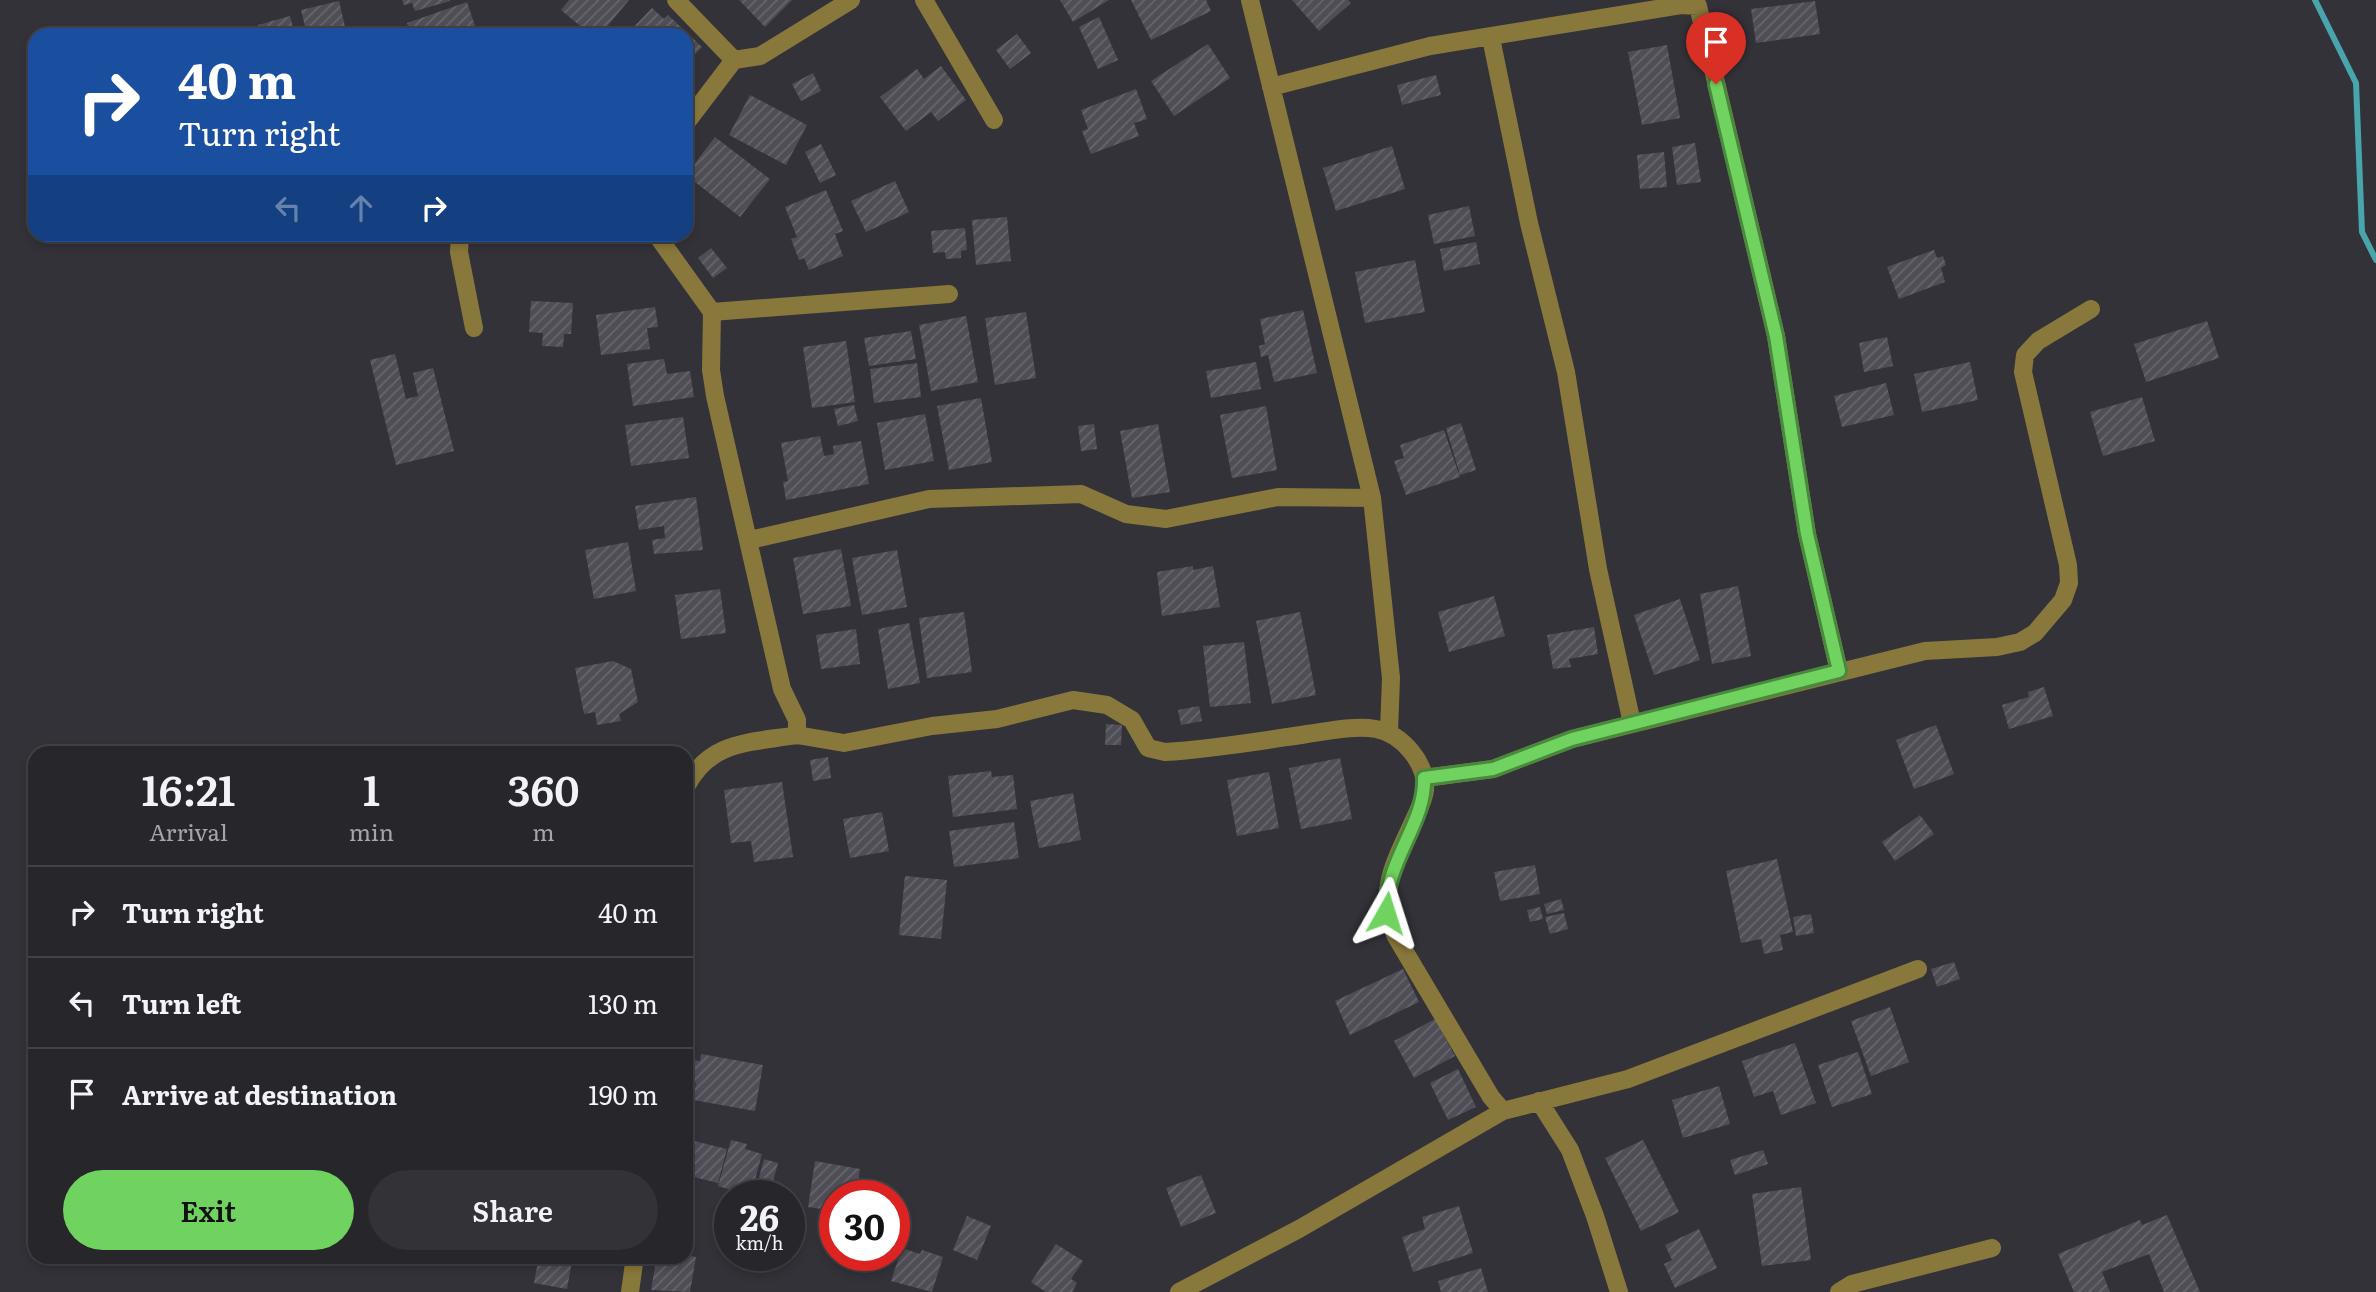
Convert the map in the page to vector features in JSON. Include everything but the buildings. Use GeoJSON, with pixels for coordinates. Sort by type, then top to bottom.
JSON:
{"type":"FeatureCollection","features":[{"type":"Feature","properties":{"kind":"street"},"geometry":{"type":"LineString","coordinates":[[676,0],[734,60]]}},
{"type":"Feature","properties":{"kind":"street"},"geometry":{"type":"LineString","coordinates":[[693,114],[734,60],[760,56],[851,0]]}},
{"type":"Feature","properties":{"kind":"street"},"geometry":{"type":"LineString","coordinates":[[924,0],[994,120]]}},
{"type":"Feature","properties":{"kind":"street"},"geometry":{"type":"LineString","coordinates":[[1250,0],[1372,498],[1391,678],[1389,732]]}},
{"type":"Feature","properties":{"kind":"street"},"geometry":{"type":"LineString","coordinates":[[1271,87],[1430,46],[1697,3],[1776,336],[1807,534],[1839,671]]}},
{"type":"Feature","properties":{"kind":"street"},"geometry":{"type":"LineString","coordinates":[[1491,38],[1528,223],[1566,372],[1598,569],[1632,723]]}},
{"type":"Feature","properties":{"kind":"street"},"geometry":{"type":"LineString","coordinates":[[460,242],[459,252],[474,328]]}},
{"type":"Feature","properties":{"kind":"street"},"geometry":{"type":"LineString","coordinates":[[662,242],[712,313],[711,370],[715,397],[750,540],[782,689],[797,720],[797,735]]}},
{"type":"Feature","properties":{"kind":"street"},"geometry":{"type":"LineString","coordinates":[[712,313],[950,294]]}},
{"type":"Feature","properties":{"kind":"street"},"geometry":{"type":"LineString","coordinates":[[1424,778],[1493,769],[1572,739],[1839,671],[1947,647],[1997,647],[2020,642],[2035,633],[2063,600],[2069,583],[2068,565],[2023,372],[2025,355],[2038,341],[2091,309]]}},
{"type":"Feature","properties":{"kind":"street"},"geometry":{"type":"LineString","coordinates":[[750,540],[929,499],[1081,494],[1126,514],[1166,519],[1278,497],[1372,498]]}},
{"type":"Feature","properties":{"kind":"street"},"geometry":{"type":"LineString","coordinates":[[693,777],[707,757],[726,748],[797,735],[844,743],[932,726],[997,719],[1073,700],[1107,705],[1132,720],[1148,748],[1165,752],[1341,730],[1373,728],[1389,732],[1406,744],[1424,778],[1425,791],[1395,863],[1386,893],[1386,913],[1408,959],[1491,1097],[1503,1111]]}},
{"type":"Feature","properties":{"kind":"street"},"geometry":{"type":"LineString","coordinates":[[1179,1292],[1299,1229],[1503,1111],[1628,1079],[1918,969]]}},
{"type":"Feature","properties":{"kind":"street"},"geometry":{"type":"LineString","coordinates":[[1539,1101],[1570,1150],[1595,1216],[1619,1292]]}},
{"type":"Feature","properties":{"kind":"street"},"geometry":{"type":"LineString","coordinates":[[1839,1292],[1852,1284],[1992,1248]]}},
{"type":"Feature","properties":{"kind":"street"},"geometry":{"type":"LineString","coordinates":[[631,1292],[634,1264]]}},
{"type":"Feature","properties":{"kind":"waterway"},"geometry":{"type":"LineString","coordinates":[[2315,0],[2356,83],[2362,232],[2376,260]]}},
{"type":"Feature","properties":{"kind":"route"},"geometry":{"type":"LineString","coordinates":[[1386,913],[1386,893],[1395,863],[1425,791],[1424,778],[1493,769],[1572,739],[1839,671],[1807,534],[1776,336],[1716,84]]}}]}
